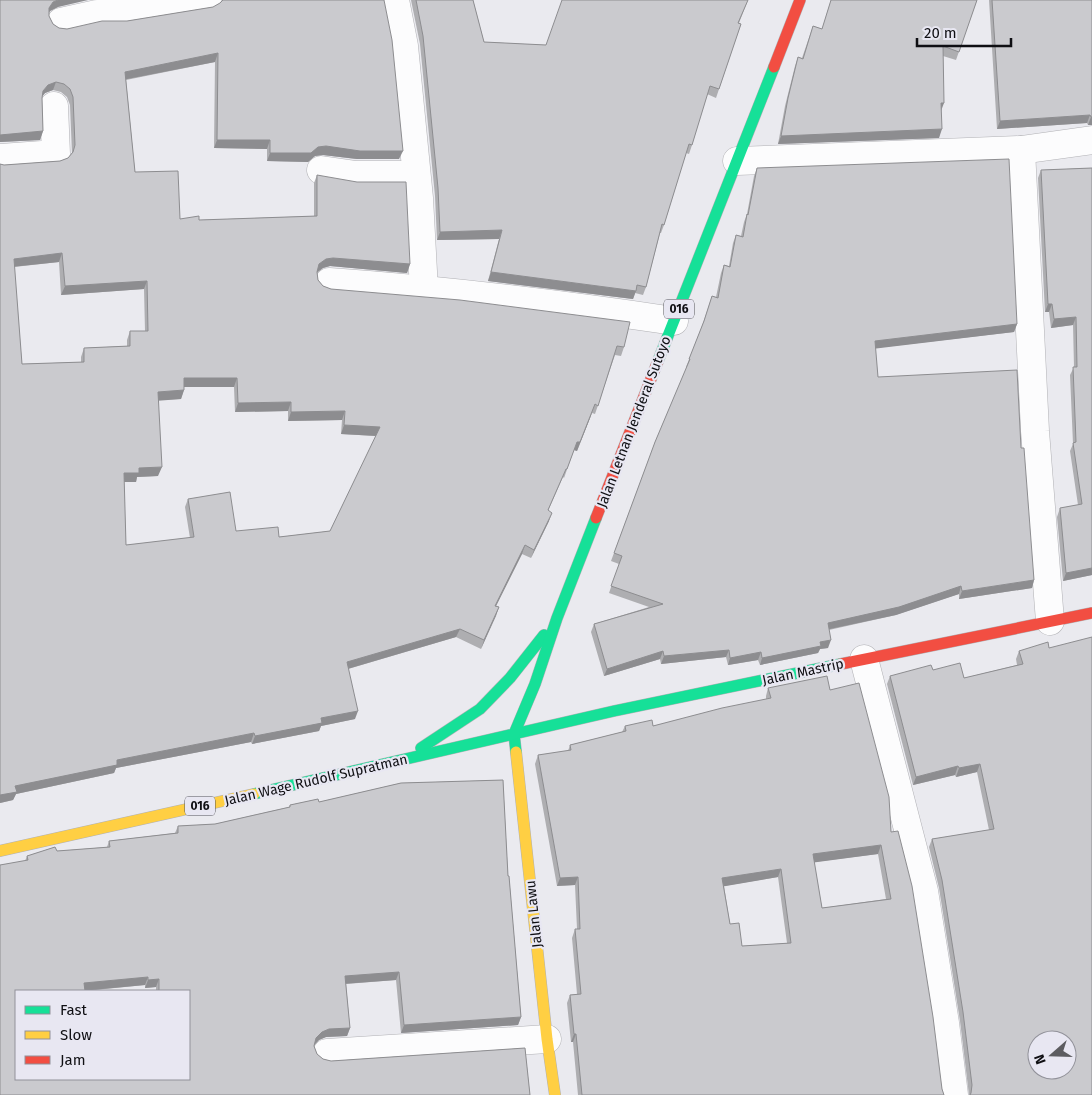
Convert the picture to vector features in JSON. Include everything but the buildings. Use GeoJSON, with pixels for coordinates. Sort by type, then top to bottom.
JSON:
{"type":"FeatureCollection","features":[{"type":"Feature","properties":{"kind":"main road","name":"Jalan Letnan Jenderal Sutoyo"},"geometry":{"type":"LineString","coordinates":[[514,734],[535,684],[557,618],[800,0]]}},
{"type":"Feature","properties":{"kind":"main road","name":"Jalan Mastrip"},"geometry":{"type":"LineString","coordinates":[[514,734],[614,711],[1092,613]]}},
{"type":"Feature","properties":{"kind":"main road","name":"016"},"geometry":{"type":"LineString","coordinates":[[401,761],[480,709],[510,678],[557,618]]}},
{"type":"Feature","properties":{"kind":"main road","name":"Jalan Wage Rudolf Supratman"},"geometry":{"type":"LineString","coordinates":[[0,850],[514,734]]}},
{"type":"Feature","properties":{"kind":"main road","name":"Jalan Lawu"},"geometry":{"type":"LineString","coordinates":[[514,734],[547,1039],[555,1095]]}},
{"type":"Feature","properties":{"kind":"street"},"geometry":{"type":"LineString","coordinates":[[61,22],[121,7],[207,0]]}},
{"type":"Feature","properties":{"kind":"street"},"geometry":{"type":"LineString","coordinates":[[396,0],[404,46],[416,174],[424,290]]}},
{"type":"Feature","properties":{"kind":"street"},"geometry":{"type":"LineString","coordinates":[[0,158],[56,154],[54,106]]}},
{"type":"Feature","properties":{"kind":"street"},"geometry":{"type":"LineString","coordinates":[[737,161],[1021,150],[1092,140]]}},
{"type":"Feature","properties":{"kind":"street"},"geometry":{"type":"LineString","coordinates":[[1021,150],[1035,431],[1050,621]]}},
{"type":"Feature","properties":{"kind":"street"},"geometry":{"type":"LineString","coordinates":[[321,170],[356,175],[416,174]]}},
{"type":"Feature","properties":{"kind":"street"},"geometry":{"type":"LineString","coordinates":[[329,282],[424,290],[576,307],[674,321]]}},
{"type":"Feature","properties":{"kind":"street"},"geometry":{"type":"LineString","coordinates":[[864,660],[924,891],[945,1023],[954,1095]]}},
{"type":"Feature","properties":{"kind":"street"},"geometry":{"type":"LineString","coordinates":[[327,1053],[547,1039]]}},
{"type":"Feature","properties":{"kind":"traffic: fast"},"geometry":{"type":"LineString","coordinates":[[658,361],[774,67]]}},
{"type":"Feature","properties":{"kind":"traffic: fast"},"geometry":{"type":"LineString","coordinates":[[254,794],[514,734],[535,684],[557,618],[596,518]]}},
{"type":"Feature","properties":{"kind":"traffic: fast"},"geometry":{"type":"LineString","coordinates":[[421,748],[480,709],[510,678],[544,635]]}},
{"type":"Feature","properties":{"kind":"traffic: fast"},"geometry":{"type":"LineString","coordinates":[[516,752],[514,734],[614,711],[841,664]]}},
{"type":"Feature","properties":{"kind":"traffic: slow"},"geometry":{"type":"LineString","coordinates":[[516,752],[547,1039],[555,1095]]}},
{"type":"Feature","properties":{"kind":"traffic: slow"},"geometry":{"type":"LineString","coordinates":[[0,851],[254,794]]}},
{"type":"Feature","properties":{"kind":"traffic: jam"},"geometry":{"type":"LineString","coordinates":[[774,67],[800,0]]}},
{"type":"Feature","properties":{"kind":"traffic: jam"},"geometry":{"type":"LineString","coordinates":[[596,518],[658,361]]}},
{"type":"Feature","properties":{"kind":"traffic: jam"},"geometry":{"type":"LineString","coordinates":[[841,664],[1092,613]]}}]}
